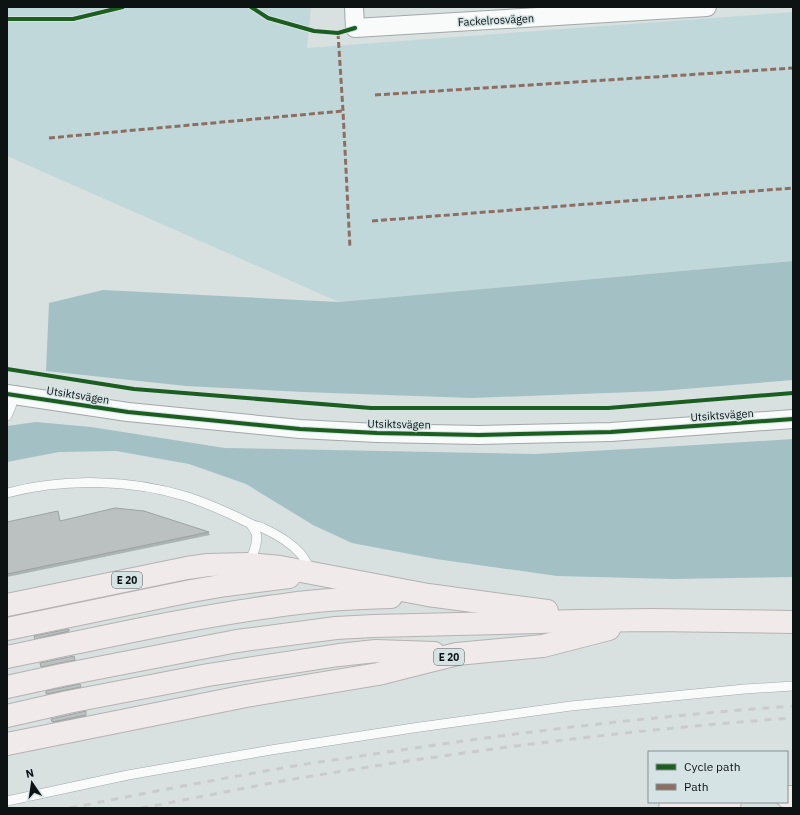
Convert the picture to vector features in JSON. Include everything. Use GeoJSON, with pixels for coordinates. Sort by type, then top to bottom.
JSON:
{"type":"FeatureCollection","features":[{"type":"Feature","properties":{"kind":"highway","name":"E 20"},"geometry":{"type":"LineString","coordinates":[[7,605],[208,564],[248,564],[280,567],[428,595],[553,611],[652,620]]}},
{"type":"Feature","properties":{"kind":"highway","name":"E 20"},"geometry":{"type":"LineString","coordinates":[[7,629],[226,585],[314,574]]}},
{"type":"Feature","properties":{"kind":"highway","name":"E 20"},"geometry":{"type":"LineString","coordinates":[[7,643],[229,599],[371,584]]}},
{"type":"Feature","properties":{"kind":"highway","name":"E 20"},"geometry":{"type":"LineString","coordinates":[[7,657],[182,621],[262,608],[333,600],[428,595]]}},
{"type":"Feature","properties":{"kind":"highway","name":"E 20"},"geometry":{"type":"LineString","coordinates":[[7,672],[199,633],[280,620],[335,614],[373,613],[454,623]]}},
{"type":"Feature","properties":{"kind":"highway","name":"E 20"},"geometry":{"type":"LineString","coordinates":[[7,731],[230,685],[340,667],[543,646],[594,632],[652,620]]}},
{"type":"Feature","properties":{"kind":"highway","name":"E 20"},"geometry":{"type":"LineString","coordinates":[[7,687],[203,647],[336,628],[454,623],[652,620],[793,622]]}},
{"type":"Feature","properties":{"kind":"highway","name":"E 20"},"geometry":{"type":"LineString","coordinates":[[7,702],[205,661],[375,638],[454,623]]}},
{"type":"Feature","properties":{"kind":"highway","name":"E 20"},"geometry":{"type":"LineString","coordinates":[[7,716],[208,675],[339,655],[376,651],[457,654]]}},
{"type":"Feature","properties":{"kind":"highway","name":"E 20"},"geometry":{"type":"LineString","coordinates":[[7,744],[246,696],[378,674],[457,654]]}},
{"type":"Feature","properties":{"kind":"highway"},"geometry":{"type":"LineString","coordinates":[[670,808],[718,803]]}},
{"type":"Feature","properties":{"kind":"street","name":"Fackelrosvägen"},"geometry":{"type":"LineString","coordinates":[[354,7],[354,28],[707,7]]}},
{"type":"Feature","properties":{"kind":"street","name":"Utsiktsvägen"},"geometry":{"type":"LineString","coordinates":[[10,394],[128,412],[300,429],[377,433],[479,435],[611,432],[793,419]]}},
{"type":"Feature","properties":{"kind":"lane"},"geometry":{"type":"LineString","coordinates":[[7,416],[11,407],[10,394]]}},
{"type":"Feature","properties":{"kind":"lane"},"geometry":{"type":"LineString","coordinates":[[7,492],[45,485],[78,482],[137,486],[175,493],[230,514],[252,525],[262,528],[286,541],[300,554],[314,574]]}},
{"type":"Feature","properties":{"kind":"lane"},"geometry":{"type":"LineString","coordinates":[[226,585],[241,575],[253,553],[256,534],[252,525]]}},
{"type":"Feature","properties":{"kind":"lane"},"geometry":{"type":"LineString","coordinates":[[7,802],[136,774],[271,750],[414,728],[571,706],[793,686]]}},
{"type":"Feature","properties":{"kind":"shaded area"},"geometry":{"type":"Polygon","coordinates":[[[7,7],[311,7],[307,48],[793,12],[793,261],[339,302],[7,156],[7,7]]]}},
{"type":"Feature","properties":{"kind":"shaded area"},"geometry":{"type":"Polygon","coordinates":[[[793,261],[793,380],[660,391],[472,398],[186,386],[46,371],[49,303],[103,290],[339,302],[793,261]]]}},
{"type":"Feature","properties":{"kind":"shaded area"},"geometry":{"type":"Polygon","coordinates":[[[36,422],[91,427],[225,448],[535,454],[793,439],[793,577],[673,579],[557,576],[436,559],[352,543],[313,525],[246,484],[189,464],[116,451],[59,452],[7,462],[7,426],[36,422]]]}},
{"type":"Feature","properties":{"kind":"building"},"geometry":{"type":"Polygon","coordinates":[[[115,508],[144,511],[209,532],[7,574],[7,522],[58,511],[60,521],[115,508]]]}},
{"type":"Feature","properties":{"kind":"building"},"geometry":{"type":"Polygon","coordinates":[[[69,629],[69,631],[35,639],[34,636],[69,629]]]}},
{"type":"Feature","properties":{"kind":"building"},"geometry":{"type":"Polygon","coordinates":[[[74,656],[75,660],[41,667],[40,663],[74,656]]]}},
{"type":"Feature","properties":{"kind":"building"},"geometry":{"type":"Polygon","coordinates":[[[80,684],[81,687],[46,694],[46,691],[80,684]]]}},
{"type":"Feature","properties":{"kind":"building"},"geometry":{"type":"Polygon","coordinates":[[[86,711],[86,715],[52,722],[51,719],[86,711]]]}},
{"type":"Feature","properties":{"kind":"railway"},"geometry":{"type":"LineString","coordinates":[[70,808],[203,782],[432,745],[638,720],[793,706]]}},
{"type":"Feature","properties":{"kind":"railway"},"geometry":{"type":"LineString","coordinates":[[141,808],[288,780],[477,751],[666,729],[793,718]]}},
{"type":"Feature","properties":{"kind":"marked path"},"geometry":{"type":"LineString","coordinates":[[338,33],[350,248]]}},
{"type":"Feature","properties":{"kind":"marked path"},"geometry":{"type":"LineString","coordinates":[[375,95],[793,68]]}},
{"type":"Feature","properties":{"kind":"marked path"},"geometry":{"type":"LineString","coordinates":[[49,138],[343,111]]}},
{"type":"Feature","properties":{"kind":"marked path"},"geometry":{"type":"LineString","coordinates":[[372,221],[793,188]]}},
{"type":"Feature","properties":{"kind":"cycle path"},"geometry":{"type":"LineString","coordinates":[[7,19],[73,19],[123,7]]}},
{"type":"Feature","properties":{"kind":"cycle path"},"geometry":{"type":"LineString","coordinates":[[251,7],[268,18],[314,31],[338,33],[355,28]]}},
{"type":"Feature","properties":{"kind":"cycle path"},"geometry":{"type":"LineString","coordinates":[[7,369],[134,389],[371,408],[608,408],[793,393]]}},
{"type":"Feature","properties":{"kind":"cycle path"},"geometry":{"type":"LineString","coordinates":[[7,394],[128,412],[300,429],[377,433],[479,435],[611,432],[793,419]]}}]}
